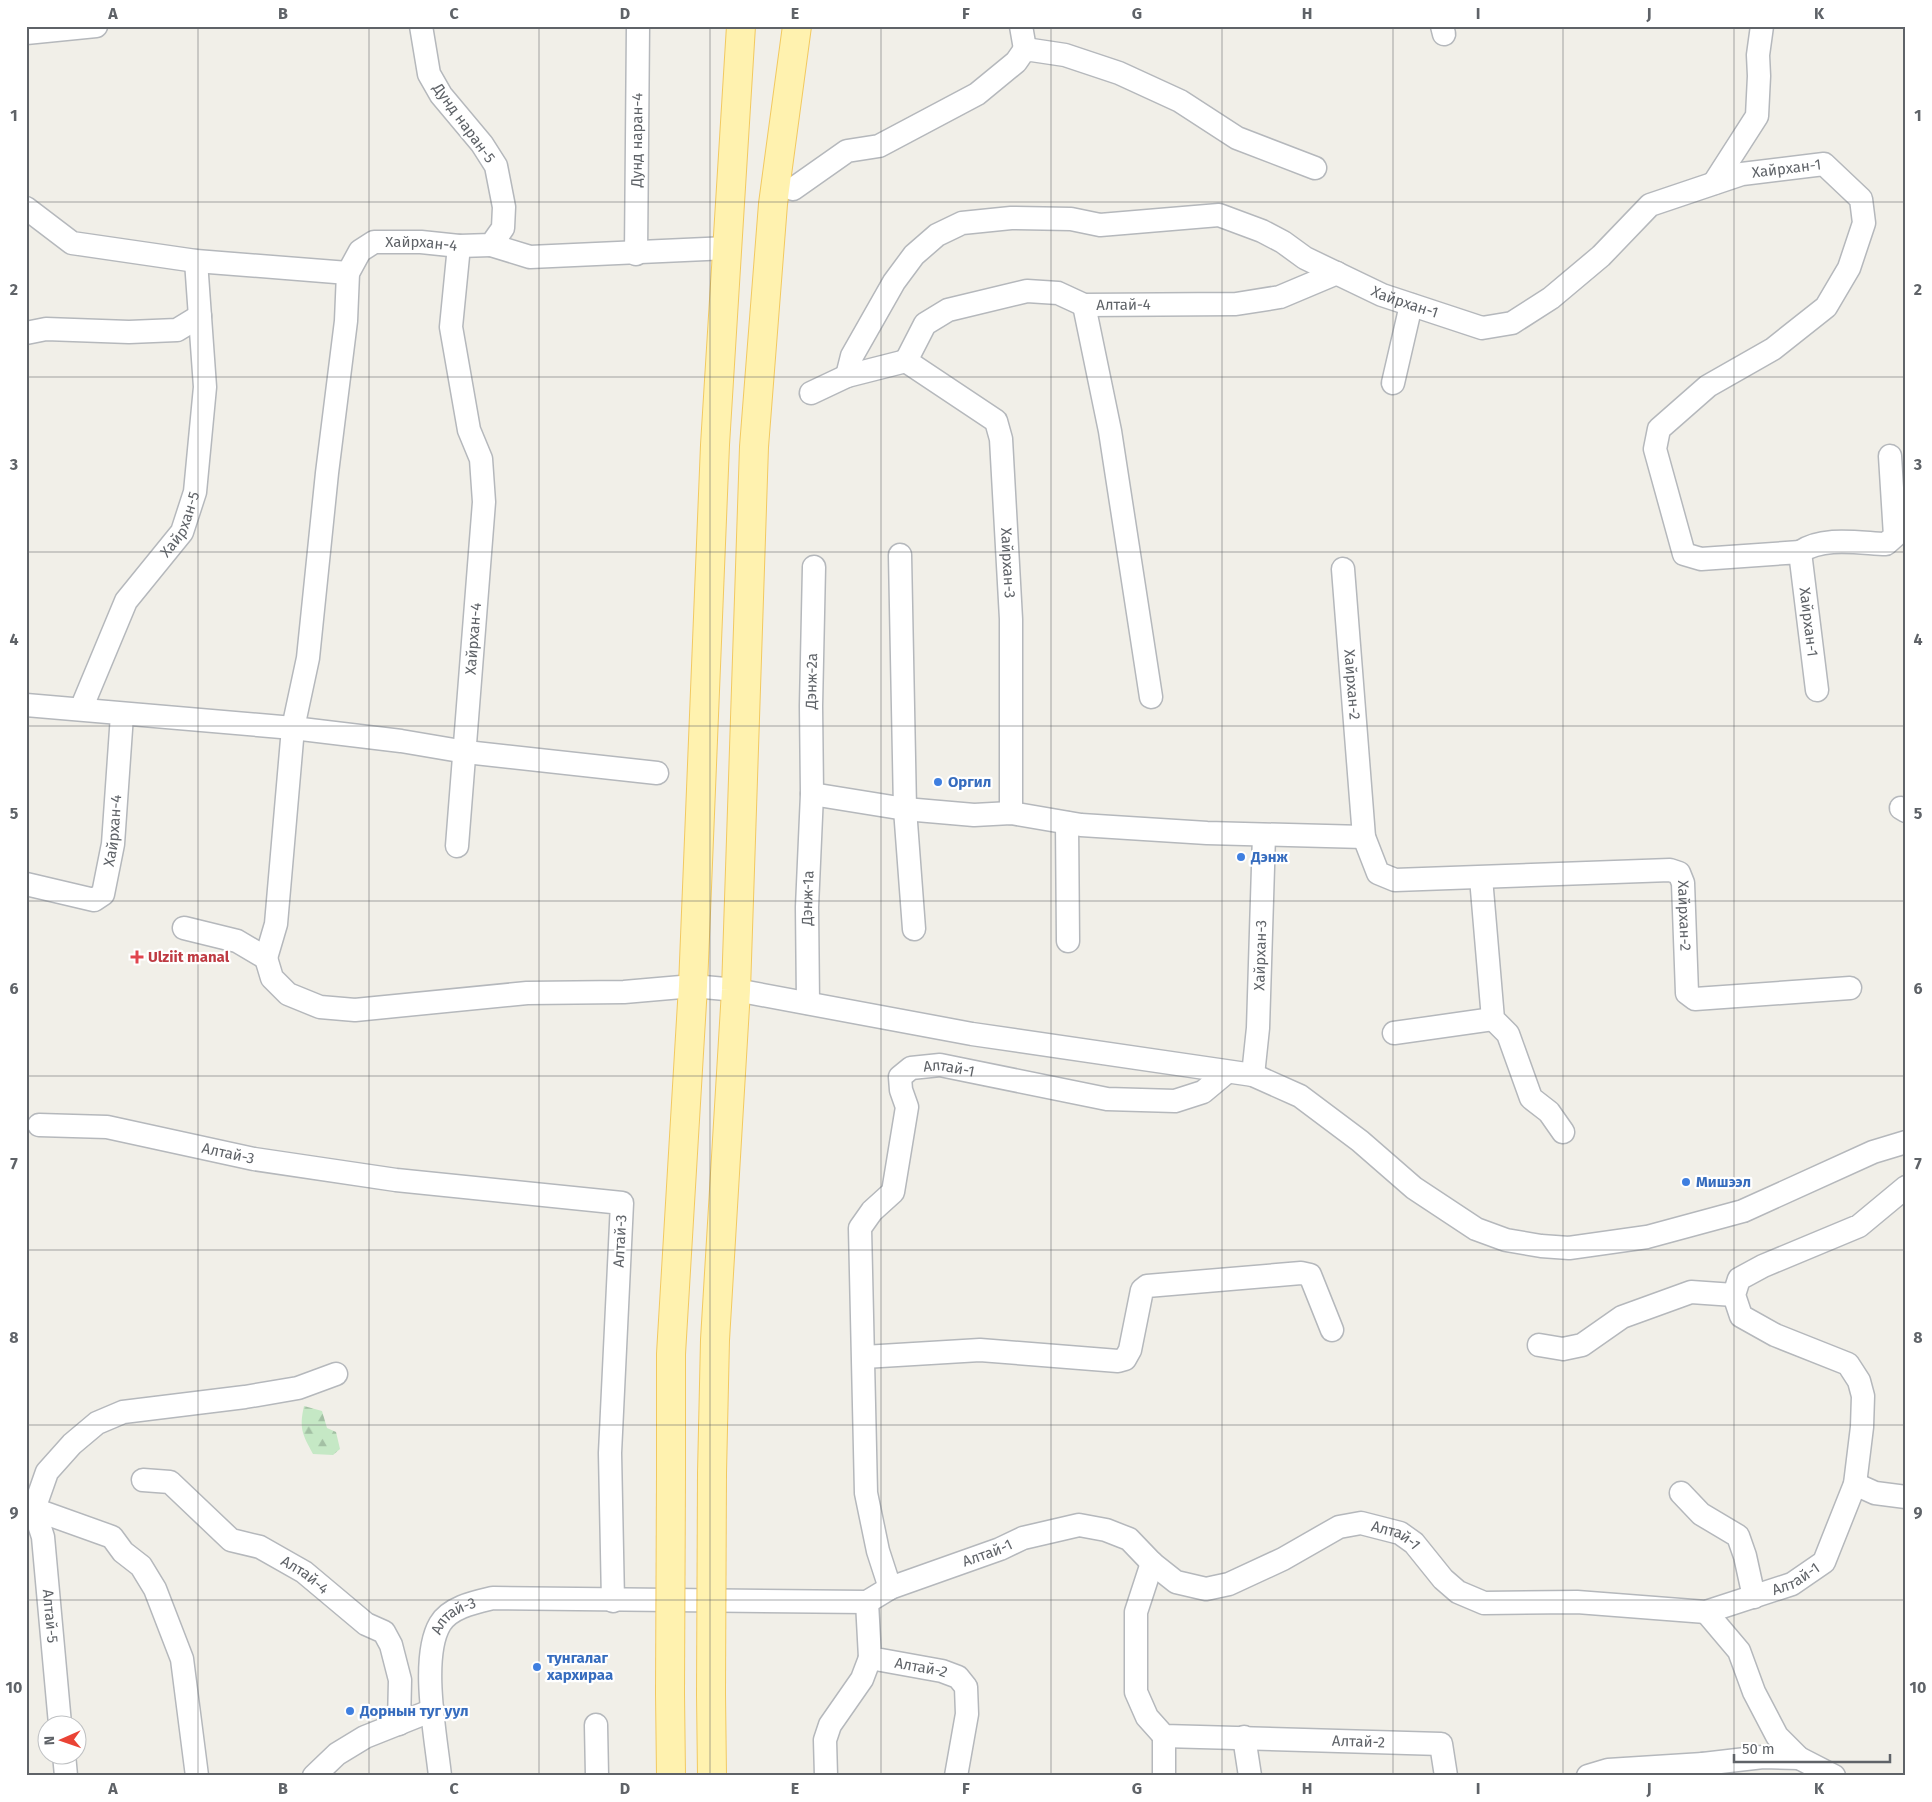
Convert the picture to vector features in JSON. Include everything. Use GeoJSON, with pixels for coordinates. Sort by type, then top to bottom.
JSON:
{"type":"FeatureCollection","features":[{"type":"Feature","properties":{"kind":"main road"},"geometry":{"type":"LineString","coordinates":[[670,1776],[671,1354],[693,986],[715,445],[741,26]]}},
{"type":"Feature","properties":{"kind":"main road"},"geometry":{"type":"LineString","coordinates":[[783,196],[792,26]]}},
{"type":"Feature","properties":{"kind":"main road"},"geometry":{"type":"LineString","coordinates":[[712,1776],[712,1473],[715,1340],[736,990],[754,447],[783,196],[797,26]]}},
{"type":"Feature","properties":{"kind":"street"},"geometry":{"type":"LineString","coordinates":[[26,33],[96,26]]}},
{"type":"Feature","properties":{"kind":"street","name":"Дунд наран-5"},"geometry":{"type":"LineString","coordinates":[[422,26],[429,74],[441,95],[482,144],[496,166],[504,207],[503,228],[491,244]]}},
{"type":"Feature","properties":{"kind":"street","name":"Дунд наран-4"},"geometry":{"type":"LineString","coordinates":[[636,254],[638,26]]}},
{"type":"Feature","properties":{"kind":"street"},"geometry":{"type":"LineString","coordinates":[[783,196],[847,151],[879,146],[977,94],[1016,62],[1025,49],[1021,26]]}},
{"type":"Feature","properties":{"kind":"street"},"geometry":{"type":"LineString","coordinates":[[1714,183],[1757,116],[1758,55],[1762,26]]}},
{"type":"Feature","properties":{"kind":"street"},"geometry":{"type":"LineString","coordinates":[[1025,49],[1065,56],[1119,74],[1180,101],[1237,138],[1316,168]]}},
{"type":"Feature","properties":{"kind":"street","name":"Хайрхан-1"},"geometry":{"type":"LineString","coordinates":[[847,376],[852,356],[894,282],[914,254],[937,236],[962,223],[1011,218],[1071,219],[1100,225],[1218,215],[1262,231],[1283,242],[1305,258],[1382,295],[1482,328],[1512,323],[1551,298],[1601,256],[1650,205],[1742,174],[1824,164],[1861,199],[1864,223],[1849,268],[1826,307],[1773,349],[1708,386],[1659,429],[1655,449],[1684,554],[1701,559],[1800,552],[1810,545],[1824,543],[1886,544],[1895,536],[1890,456]]}},
{"type":"Feature","properties":{"kind":"street"},"geometry":{"type":"LineString","coordinates":[[26,208],[72,242],[196,261],[348,273]]}},
{"type":"Feature","properties":{"kind":"street","name":"Хайрхан-4"},"geometry":{"type":"LineString","coordinates":[[266,958],[276,924],[293,728],[308,658],[327,473],[346,321],[348,273],[360,251],[374,242],[421,242],[459,246],[451,327],[469,430],[480,459],[484,502],[466,752],[457,846]]}},
{"type":"Feature","properties":{"kind":"street"},"geometry":{"type":"LineString","coordinates":[[459,246],[491,244],[530,257],[636,254],[728,248]]}},
{"type":"Feature","properties":{"kind":"street","name":"Хайрхан-5"},"geometry":{"type":"LineString","coordinates":[[81,709],[126,601],[182,532],[195,492],[205,387],[196,261]]}},
{"type":"Feature","properties":{"kind":"street","name":"Алтай-4"},"geometry":{"type":"LineString","coordinates":[[906,361],[925,324],[948,310],[1027,291],[1058,293],[1084,305],[1236,304],[1280,297],[1337,273]]}},
{"type":"Feature","properties":{"kind":"street"},"geometry":{"type":"LineString","coordinates":[[1084,305],[1110,431],[1151,697]]}},
{"type":"Feature","properties":{"kind":"street"},"geometry":{"type":"LineString","coordinates":[[1393,383],[1411,305]]}},
{"type":"Feature","properties":{"kind":"street"},"geometry":{"type":"LineString","coordinates":[[26,332],[46,329],[129,332],[176,330],[200,316]]}},
{"type":"Feature","properties":{"kind":"street"},"geometry":{"type":"LineString","coordinates":[[811,393],[847,376],[906,361]]}},
{"type":"Feature","properties":{"kind":"street","name":"Хайрхан-3"},"geometry":{"type":"LineString","coordinates":[[906,361],[996,421],[1001,438],[1011,619],[1011,813]]}},
{"type":"Feature","properties":{"kind":"street","name":"Хайрхан-1"},"geometry":{"type":"LineString","coordinates":[[1800,552],[1817,690]]}},
{"type":"Feature","properties":{"kind":"street"},"geometry":{"type":"LineString","coordinates":[[900,555],[905,809],[914,929]]}},
{"type":"Feature","properties":{"kind":"street","name":"Дэнж-2а"},"geometry":{"type":"LineString","coordinates":[[812,794],[811,706],[814,568]]}},
{"type":"Feature","properties":{"kind":"street","name":"Хайрхан-2"},"geometry":{"type":"LineString","coordinates":[[1343,569],[1364,837],[1378,873],[1395,880],[1670,870],[1679,873],[1683,883],[1687,993],[1695,999],[1850,988]]}},
{"type":"Feature","properties":{"kind":"street"},"geometry":{"type":"LineString","coordinates":[[26,706],[81,709],[122,716],[293,728],[401,741],[466,752],[657,773]]}},
{"type":"Feature","properties":{"kind":"street","name":"Хайрхан-4"},"geometry":{"type":"LineString","coordinates":[[26,884],[94,900],[103,894],[113,844],[122,716]]}},
{"type":"Feature","properties":{"kind":"street"},"geometry":{"type":"LineString","coordinates":[[812,794],[905,809],[974,815],[1011,813],[1067,823],[1264,835],[1364,837]]}},
{"type":"Feature","properties":{"kind":"street","name":"Дэнж-1а"},"geometry":{"type":"LineString","coordinates":[[808,1003],[807,907],[812,794]]}},
{"type":"Feature","properties":{"kind":"street"},"geometry":{"type":"LineString","coordinates":[[1067,823],[1068,941]]}},
{"type":"Feature","properties":{"kind":"street","name":"Хайрхан-3"},"geometry":{"type":"LineString","coordinates":[[1253,1075],[1258,1028],[1264,835]]}},
{"type":"Feature","properties":{"kind":"street"},"geometry":{"type":"LineString","coordinates":[[1481,878],[1493,1019],[1508,1034],[1532,1098],[1549,1112],[1563,1132]]}},
{"type":"Feature","properties":{"kind":"street"},"geometry":{"type":"LineString","coordinates":[[184,928],[237,941],[266,958],[272,978],[288,994],[320,1007],[354,1010],[527,993],[624,992],[693,986],[736,990],[972,1034],[1253,1075],[1300,1096],[1360,1141],[1414,1188],[1476,1230],[1506,1240],[1541,1246],[1569,1248],[1647,1237],[1743,1211],[1873,1152],[1906,1142]]}},
{"type":"Feature","properties":{"kind":"street"},"geometry":{"type":"LineString","coordinates":[[1394,1033],[1493,1019]]}},
{"type":"Feature","properties":{"kind":"street","name":"Алтай-1"},"geometry":{"type":"LineString","coordinates":[[890,1588],[878,1551],[866,1493],[860,1228],[872,1211],[893,1192],[907,1107],[901,1090],[900,1077],[911,1068],[940,1065],[1107,1099],[1175,1101],[1203,1092],[1227,1072]]}},
{"type":"Feature","properties":{"kind":"street","name":"Алтай-3"},"geometry":{"type":"LineString","coordinates":[[38,1125],[107,1128],[254,1159],[396,1180],[622,1203],[610,1452],[613,1601],[494,1598],[463,1605],[440,1623],[430,1656],[433,1710]]}},
{"type":"Feature","properties":{"kind":"street"},"geometry":{"type":"LineString","coordinates":[[1539,1345],[1563,1349],[1582,1345],[1622,1317],[1691,1292],[1734,1295],[1739,1279],[1772,1262],[1859,1226],[1906,1187]]}},
{"type":"Feature","properties":{"kind":"street"},"geometry":{"type":"LineString","coordinates":[[864,1357],[980,1350],[1118,1361],[1125,1359],[1130,1350],[1142,1290],[1147,1286],[1301,1272],[1310,1275],[1332,1330]]}},
{"type":"Feature","properties":{"kind":"street","name":"Алтай-1"},"geometry":{"type":"LineString","coordinates":[[867,1602],[890,1588],[1000,1549],[1023,1538],[1079,1525],[1106,1530],[1129,1539],[1152,1563],[1176,1582],[1206,1589],[1229,1584],[1283,1560],[1338,1527],[1361,1523],[1400,1533],[1414,1543],[1443,1579],[1458,1592],[1484,1604],[1577,1602],[1706,1612],[1792,1584],[1824,1562],[1855,1484],[1862,1427],[1863,1396],[1859,1381],[1848,1364],[1775,1335],[1741,1316],[1734,1295]]}},
{"type":"Feature","properties":{"kind":"street"},"geometry":{"type":"LineString","coordinates":[[196,1776],[182,1659],[155,1588],[141,1566],[124,1552],[112,1537],[30,1507],[47,1472],[72,1444],[97,1423],[123,1412],[254,1396],[298,1388],[336,1374]]}},
{"type":"Feature","properties":{"kind":"street","name":"Алтай-4"},"geometry":{"type":"LineString","coordinates":[[143,1480],[170,1482],[231,1540],[260,1547],[304,1572],[366,1624],[384,1632],[391,1645],[400,1680],[399,1724]]}},
{"type":"Feature","properties":{"kind":"street"},"geometry":{"type":"LineString","coordinates":[[1855,1484],[1875,1493],[1906,1497]]}},
{"type":"Feature","properties":{"kind":"street"},"geometry":{"type":"LineString","coordinates":[[1681,1493],[1701,1514],[1738,1536],[1745,1556],[1754,1597]]}},
{"type":"Feature","properties":{"kind":"street","name":"Алтай-5"},"geometry":{"type":"LineString","coordinates":[[30,1507],[42,1538],[59,1714]]}},
{"type":"Feature","properties":{"kind":"street"},"geometry":{"type":"LineString","coordinates":[[1152,1563],[1136,1612],[1136,1692],[1147,1717],[1164,1736],[1164,1776]]}},
{"type":"Feature","properties":{"kind":"street"},"geometry":{"type":"LineString","coordinates":[[613,1601],[867,1602],[870,1658],[862,1679],[830,1725],[825,1740],[826,1776]]}},
{"type":"Feature","properties":{"kind":"street"},"geometry":{"type":"LineString","coordinates":[[1706,1612],[1739,1651],[1754,1692],[1777,1736],[1799,1758],[1834,1776]]}},
{"type":"Feature","properties":{"kind":"street","name":"Алтай-2"},"geometry":{"type":"LineString","coordinates":[[870,1658],[942,1671],[958,1677],[966,1687],[967,1714],[956,1776]]}},
{"type":"Feature","properties":{"kind":"street"},"geometry":{"type":"LineString","coordinates":[[314,1776],[337,1754],[365,1737],[433,1710],[440,1776]]}},
{"type":"Feature","properties":{"kind":"street"},"geometry":{"type":"LineString","coordinates":[[596,1725],[597,1776]]}},
{"type":"Feature","properties":{"kind":"street","name":"Алтай-2"},"geometry":{"type":"LineString","coordinates":[[1164,1736],[1441,1744],[1446,1776]]}},
{"type":"Feature","properties":{"kind":"street"},"geometry":{"type":"LineString","coordinates":[[1244,1737],[1250,1776]]}},
{"type":"Feature","properties":{"kind":"street"},"geometry":{"type":"LineString","coordinates":[[1588,1776],[1608,1770],[1700,1770],[1763,1757],[1799,1758]]}},
{"type":"Feature","properties":{"kind":"green space"},"geometry":{"type":"Polygon","coordinates":[[[304,1406],[322,1411],[327,1428],[336,1432],[340,1449],[333,1455],[313,1454],[302,1431],[304,1406]]]}},
{"type":"Feature","properties":{"kind":"place","name":"Оргил"},"geometry":{"type":"Point","coordinates":[938,782]}},
{"type":"Feature","properties":{"kind":"place","name":"Дэнж"},"geometry":{"type":"Point","coordinates":[1241,857]}},
{"type":"Feature","properties":{"kind":"place","name":"Ulziit manal"},"geometry":{"type":"Point","coordinates":[137,957]}},
{"type":"Feature","properties":{"kind":"place","name":"Мишээл"},"geometry":{"type":"Point","coordinates":[1686,1182]}},
{"type":"Feature","properties":{"kind":"place","name":"тунгалаг хархираа"},"geometry":{"type":"Point","coordinates":[537,1667]}},
{"type":"Feature","properties":{"kind":"place","name":"Дорнын туг уул"},"geometry":{"type":"Point","coordinates":[350,1711]}}]}
